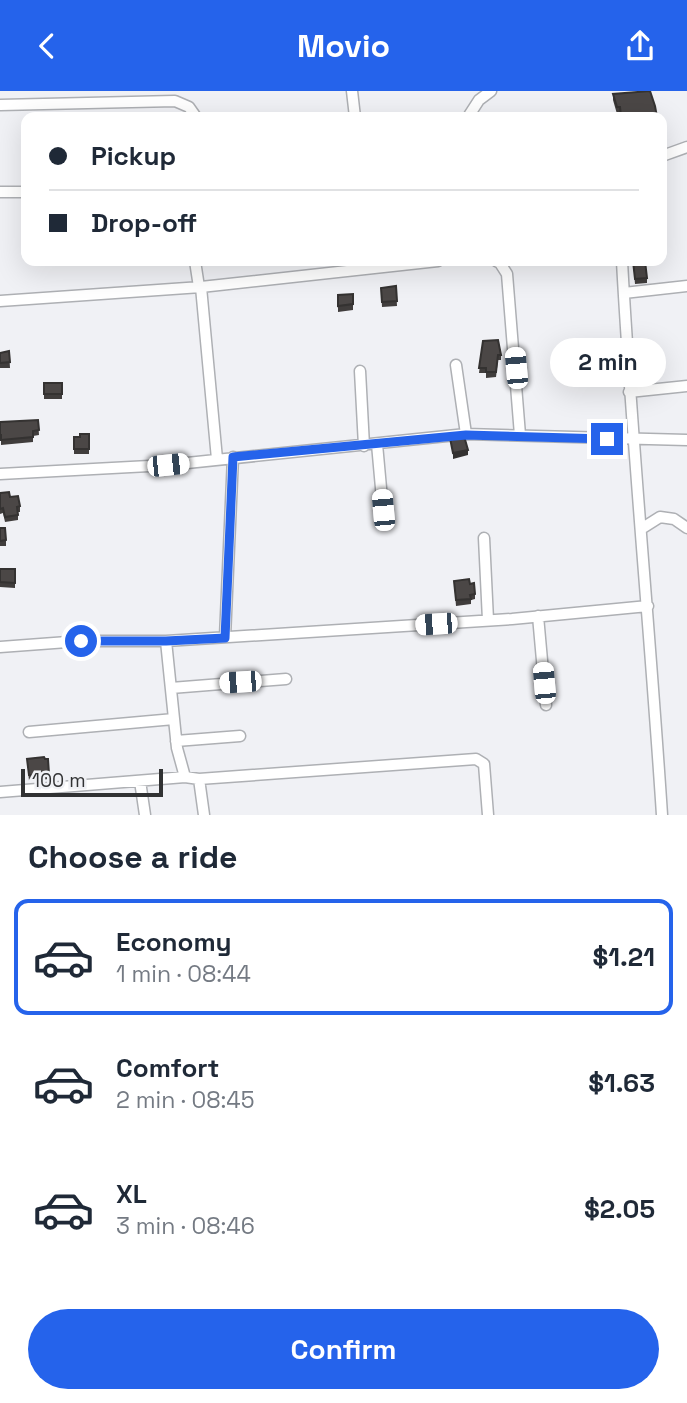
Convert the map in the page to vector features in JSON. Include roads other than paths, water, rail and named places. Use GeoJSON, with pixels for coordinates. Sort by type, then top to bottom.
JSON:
{"type":"FeatureCollection","features":[{"type":"Feature","properties":{"kind":"street"},"geometry":{"type":"LineString","coordinates":[[352,91],[354,112]]}},
{"type":"Feature","properties":{"kind":"street"},"geometry":{"type":"LineString","coordinates":[[473,112],[479,100],[491,91]]}},
{"type":"Feature","properties":{"kind":"street"},"geometry":{"type":"LineString","coordinates":[[0,105],[175,96],[192,112]]}},
{"type":"Feature","properties":{"kind":"street"},"geometry":{"type":"LineString","coordinates":[[667,154],[687,147]]}},
{"type":"Feature","properties":{"kind":"street"},"geometry":{"type":"LineString","coordinates":[[0,192],[21,192]]}},
{"type":"Feature","properties":{"kind":"street"},"geometry":{"type":"LineString","coordinates":[[196,266],[217,459]]}},
{"type":"Feature","properties":{"kind":"street"},"geometry":{"type":"LineString","coordinates":[[0,301],[200,287],[392,266]]}},
{"type":"Feature","properties":{"kind":"street"},"geometry":{"type":"LineString","coordinates":[[502,266],[507,274],[520,435]]}},
{"type":"Feature","properties":{"kind":"street"},"geometry":{"type":"LineString","coordinates":[[622,266],[632,440],[648,605],[662,815]]}},
{"type":"Feature","properties":{"kind":"street"},"geometry":{"type":"LineString","coordinates":[[624,293],[687,286]]}},
{"type":"Feature","properties":{"kind":"street"},"geometry":{"type":"LineString","coordinates":[[456,365],[466,435]]}},
{"type":"Feature","properties":{"kind":"street"},"geometry":{"type":"LineString","coordinates":[[360,371],[364,446]]}},
{"type":"Feature","properties":{"kind":"street"},"geometry":{"type":"LineString","coordinates":[[629,392],[687,386]]}},
{"type":"Feature","properties":{"kind":"street"},"geometry":{"type":"LineString","coordinates":[[0,474],[168,465],[466,435],[687,440]]}},
{"type":"Feature","properties":{"kind":"street"},"geometry":{"type":"LineString","coordinates":[[377,445],[383,510]]}},
{"type":"Feature","properties":{"kind":"street"},"geometry":{"type":"LineString","coordinates":[[225,638],[233,457]]}},
{"type":"Feature","properties":{"kind":"street"},"geometry":{"type":"LineString","coordinates":[[641,529],[660,517],[674,519],[687,528]]}},
{"type":"Feature","properties":{"kind":"street"},"geometry":{"type":"LineString","coordinates":[[484,538],[488,620]]}},
{"type":"Feature","properties":{"kind":"street"},"geometry":{"type":"LineString","coordinates":[[0,647],[81,641],[225,638],[488,620],[648,605]]}},
{"type":"Feature","properties":{"kind":"street"},"geometry":{"type":"LineString","coordinates":[[538,616],[546,705]]}},
{"type":"Feature","properties":{"kind":"street"},"geometry":{"type":"LineString","coordinates":[[166,641],[176,741],[185,777]]}},
{"type":"Feature","properties":{"kind":"street"},"geometry":{"type":"LineString","coordinates":[[171,688],[286,679]]}},
{"type":"Feature","properties":{"kind":"street"},"geometry":{"type":"LineString","coordinates":[[29,733],[174,719]]}},
{"type":"Feature","properties":{"kind":"street"},"geometry":{"type":"LineString","coordinates":[[176,741],[240,736]]}},
{"type":"Feature","properties":{"kind":"street"},"geometry":{"type":"LineString","coordinates":[[0,792],[185,777],[200,779],[476,759],[484,764],[488,815]]}},
{"type":"Feature","properties":{"kind":"street"},"geometry":{"type":"LineString","coordinates":[[200,779],[204,815]]}},
{"type":"Feature","properties":{"kind":"street"},"geometry":{"type":"LineString","coordinates":[[140,781],[145,815]]}}]}
